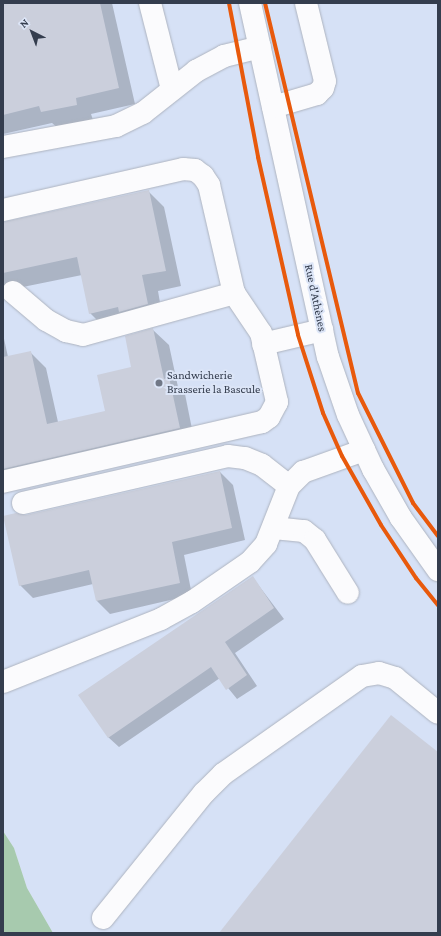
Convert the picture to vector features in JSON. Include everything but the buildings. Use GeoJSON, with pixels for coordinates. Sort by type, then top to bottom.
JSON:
{"type":"FeatureCollection","features":[{"type":"Feature","properties":{"kind":"street"},"geometry":{"type":"LineString","coordinates":[[150,3],[172,89]]}},
{"type":"Feature","properties":{"kind":"street","name":"Rue d'Athènes"},"geometry":{"type":"LineString","coordinates":[[250,3],[328,357],[348,415],[364,450],[401,518],[438,570]]}},
{"type":"Feature","properties":{"kind":"street"},"geometry":{"type":"LineString","coordinates":[[273,107],[318,94],[323,88],[325,81],[306,3]]}},
{"type":"Feature","properties":{"kind":"street"},"geometry":{"type":"LineString","coordinates":[[3,147],[116,126],[143,112],[196,71],[224,56],[260,47]]}},
{"type":"Feature","properties":{"kind":"street"},"geometry":{"type":"LineString","coordinates":[[3,210],[183,169],[195,170],[203,176],[209,185],[234,293],[240,305],[255,322],[264,344],[277,402],[269,417],[262,422],[3,482]]}},
{"type":"Feature","properties":{"kind":"street"},"geometry":{"type":"LineString","coordinates":[[13,292],[46,320],[66,331],[83,335],[234,293]]}},
{"type":"Feature","properties":{"kind":"street"},"geometry":{"type":"LineString","coordinates":[[264,344],[322,330]]}},
{"type":"Feature","properties":{"kind":"street"},"geometry":{"type":"LineString","coordinates":[[3,682],[161,619],[192,602],[250,562],[266,544],[274,528],[289,486],[303,472],[364,450]]}},
{"type":"Feature","properties":{"kind":"street"},"geometry":{"type":"LineString","coordinates":[[23,503],[228,456],[245,458],[262,465],[289,486]]}},
{"type":"Feature","properties":{"kind":"street"},"geometry":{"type":"LineString","coordinates":[[274,528],[304,531],[314,540],[348,593]]}},
{"type":"Feature","properties":{"kind":"street"},"geometry":{"type":"LineString","coordinates":[[103,918],[204,793],[223,774],[362,676],[379,673],[395,678],[438,713]]}},
{"type":"Feature","properties":{"kind":"shaded area"},"geometry":{"type":"Polygon","coordinates":[[[3,3],[438,3],[438,933],[53,933],[27,888],[14,848],[3,831],[3,3]]]}},
{"type":"Feature","properties":{"kind":"green space"},"geometry":{"type":"Polygon","coordinates":[[[3,831],[14,848],[27,888],[53,933],[3,933],[3,831]]]}},
{"type":"Feature","properties":{"kind":"cycle path"},"geometry":{"type":"LineString","coordinates":[[229,3],[258,157],[298,335],[323,413],[342,456],[381,525],[416,578],[438,605]]}},
{"type":"Feature","properties":{"kind":"cycle path"},"geometry":{"type":"LineString","coordinates":[[265,3],[358,393],[413,503],[438,536]]}},
{"type":"Feature","properties":{"kind":"place","name":"Sandwicherie Brasserie la Bascule"},"geometry":{"type":"Point","coordinates":[159,383]}}]}
